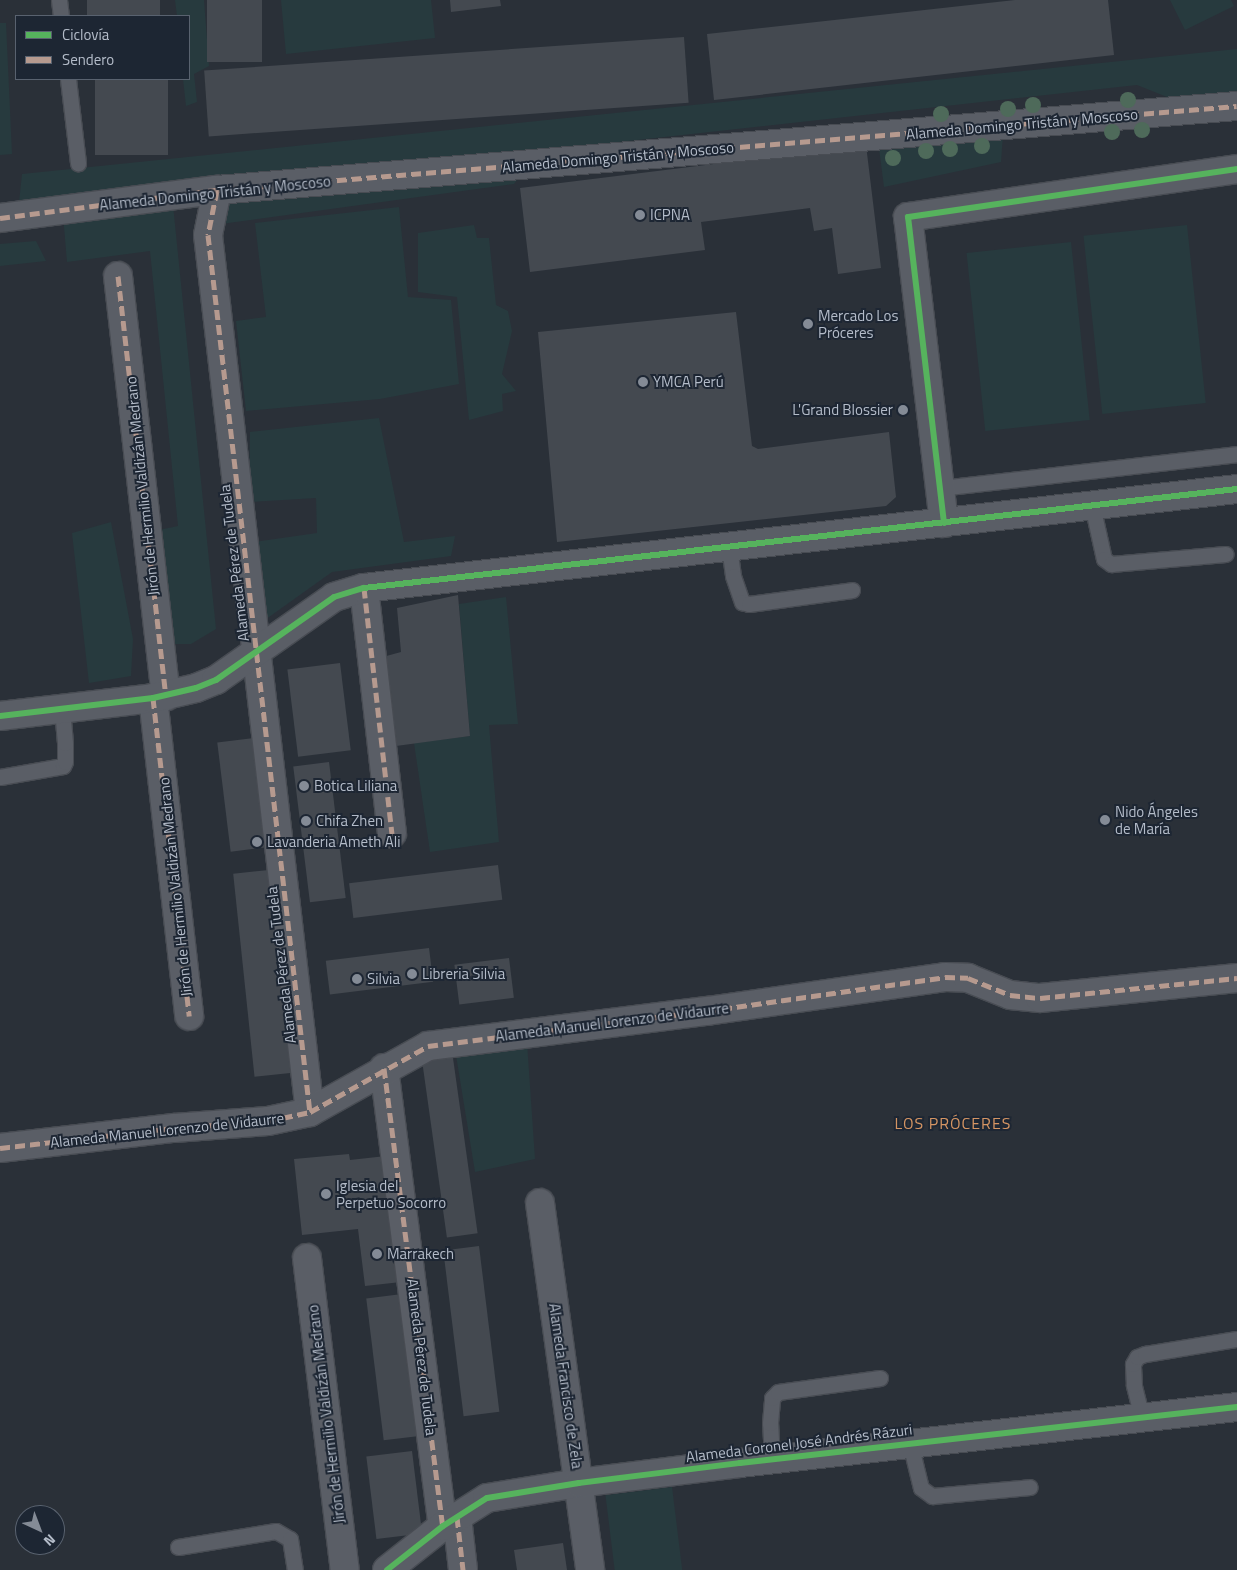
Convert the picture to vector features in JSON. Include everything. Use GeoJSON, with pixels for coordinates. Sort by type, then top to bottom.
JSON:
{"type":"FeatureCollection","features":[{"type":"Feature","properties":{"kind":"street","name":"Alameda Domingo Tristán y Moscoso"},"geometry":{"type":"LineString","coordinates":[[0,218],[217,190],[1237,106]]}},
{"type":"Feature","properties":{"kind":"street"},"geometry":{"type":"LineString","coordinates":[[944,523],[908,217],[1237,169]]}},
{"type":"Feature","properties":{"kind":"street","name":"Alameda Pérez de Tudela"},"geometry":{"type":"LineString","coordinates":[[217,190],[208,235],[310,1112]]}},
{"type":"Feature","properties":{"kind":"street","name":"Jirón de Hermilio Valdizán Medrano"},"geometry":{"type":"LineString","coordinates":[[118,276],[160,697],[189,1016]]}},
{"type":"Feature","properties":{"kind":"street"},"geometry":{"type":"LineString","coordinates":[[0,716],[160,697],[196,688],[216,680],[334,597],[364,588],[1237,489]]}},
{"type":"Feature","properties":{"kind":"street"},"geometry":{"type":"LineString","coordinates":[[364,588],[392,833]]}},
{"type":"Feature","properties":{"kind":"street","name":"Alameda Manuel Lorenzo de Vidaurre"},"geometry":{"type":"LineString","coordinates":[[0,1148],[174,1128],[268,1121],[310,1112],[384,1068],[428,1046],[707,1011],[945,977],[968,978],[1010,995],[1040,998],[1237,978]]}},
{"type":"Feature","properties":{"kind":"street","name":"Alameda Pérez de Tudela"},"geometry":{"type":"LineString","coordinates":[[384,1068],[450,1522],[463,1570]]}},
{"type":"Feature","properties":{"kind":"street","name":"Alameda Francisco de Zela"},"geometry":{"type":"LineString","coordinates":[[540,1203],[580,1483],[590,1570]]}},
{"type":"Feature","properties":{"kind":"street","name":"Jirón de Hermilio Valdizán Medrano"},"geometry":{"type":"LineString","coordinates":[[307,1258],[345,1570]]}},
{"type":"Feature","properties":{"kind":"street","name":"Alameda Coronel José Andrés Rázuri"},"geometry":{"type":"LineString","coordinates":[[387,1570],[450,1522],[487,1498],[580,1483],[772,1459],[1237,1407]]}},
{"type":"Feature","properties":{"kind":"lane"},"geometry":{"type":"LineString","coordinates":[[59,0],[61,15]]}},
{"type":"Feature","properties":{"kind":"lane"},"geometry":{"type":"LineString","coordinates":[[68,80],[78,163]]}},
{"type":"Feature","properties":{"kind":"lane"},"geometry":{"type":"LineString","coordinates":[[940,488],[1237,454]]}},
{"type":"Feature","properties":{"kind":"lane"},"geometry":{"type":"LineString","coordinates":[[1092,505],[1104,559],[1111,564],[1226,554]]}},
{"type":"Feature","properties":{"kind":"lane"},"geometry":{"type":"LineString","coordinates":[[729,547],[733,576],[742,602],[748,604],[852,590]]}},
{"type":"Feature","properties":{"kind":"lane"},"geometry":{"type":"LineString","coordinates":[[0,777],[62,766],[65,762],[65,743],[62,710]]}},
{"type":"Feature","properties":{"kind":"lane"},"geometry":{"type":"LineString","coordinates":[[1142,1418],[1134,1385],[1133,1364],[1137,1357],[1145,1354],[1237,1339]]}},
{"type":"Feature","properties":{"kind":"lane"},"geometry":{"type":"LineString","coordinates":[[772,1459],[770,1423],[772,1398],[778,1392],[880,1378]]}},
{"type":"Feature","properties":{"kind":"lane"},"geometry":{"type":"LineString","coordinates":[[910,1443],[921,1488],[932,1496],[1030,1487]]}},
{"type":"Feature","properties":{"kind":"lane"},"geometry":{"type":"LineString","coordinates":[[178,1547],[276,1531],[290,1539],[294,1570]]}},
{"type":"Feature","properties":{"kind":"green space"},"geometry":{"type":"Polygon","coordinates":[[[175,0],[204,0],[209,66],[194,74],[197,102],[186,106],[183,80],[190,80],[190,15],[177,15],[175,0]]]}},
{"type":"Feature","properties":{"kind":"green space"},"geometry":{"type":"Polygon","coordinates":[[[281,0],[431,0],[435,38],[286,54],[281,0]]]}},
{"type":"Feature","properties":{"kind":"green space"},"geometry":{"type":"Polygon","coordinates":[[[1170,0],[1231,0],[1234,6],[1185,30],[1170,0]]]}},
{"type":"Feature","properties":{"kind":"green space"},"geometry":{"type":"Polygon","coordinates":[[[0,23],[6,23],[12,154],[0,155],[0,23]]]}},
{"type":"Feature","properties":{"kind":"green space"},"geometry":{"type":"Polygon","coordinates":[[[1237,49],[1237,103],[1192,107],[1137,85],[492,156],[18,212],[22,174],[1237,49]]]}},
{"type":"Feature","properties":{"kind":"green space"},"geometry":{"type":"Polygon","coordinates":[[[1003,135],[1001,162],[884,187],[879,148],[1003,135]]]}},
{"type":"Feature","properties":{"kind":"green space"},"geometry":{"type":"Polygon","coordinates":[[[523,173],[514,184],[221,224],[221,202],[523,173]]]}},
{"type":"Feature","properties":{"kind":"green space"},"geometry":{"type":"Polygon","coordinates":[[[173,205],[216,629],[191,644],[173,644],[159,530],[178,526],[150,251],[67,262],[63,215],[173,205]]]}},
{"type":"Feature","properties":{"kind":"green space"},"geometry":{"type":"Polygon","coordinates":[[[399,207],[408,297],[451,300],[459,384],[380,399],[246,411],[236,321],[266,317],[255,223],[399,207]]]}},
{"type":"Feature","properties":{"kind":"green space"},"geometry":{"type":"Polygon","coordinates":[[[474,225],[477,238],[489,238],[496,305],[508,311],[512,331],[502,374],[516,391],[502,394],[503,411],[469,420],[457,297],[418,292],[418,233],[474,225]]]}},
{"type":"Feature","properties":{"kind":"green space"},"geometry":{"type":"Polygon","coordinates":[[[1187,225],[1206,403],[1102,414],[1084,236],[1187,225]]]}},
{"type":"Feature","properties":{"kind":"green space"},"geometry":{"type":"Polygon","coordinates":[[[36,241],[46,261],[0,266],[0,244],[36,241]]]}},
{"type":"Feature","properties":{"kind":"green space"},"geometry":{"type":"Polygon","coordinates":[[[1071,242],[1090,420],[985,431],[967,253],[1071,242]]]}},
{"type":"Feature","properties":{"kind":"green space"},"geometry":{"type":"Polygon","coordinates":[[[379,418],[404,542],[455,536],[451,556],[332,572],[262,622],[254,542],[317,533],[316,498],[249,502],[250,432],[379,418]]]}},
{"type":"Feature","properties":{"kind":"green space"},"geometry":{"type":"Polygon","coordinates":[[[111,522],[133,639],[131,676],[89,683],[72,533],[111,522]]]}},
{"type":"Feature","properties":{"kind":"green space"},"geometry":{"type":"Polygon","coordinates":[[[506,597],[518,724],[489,725],[499,842],[430,852],[414,743],[470,736],[459,604],[506,597]]]}},
{"type":"Feature","properties":{"kind":"green space"},"geometry":{"type":"Polygon","coordinates":[[[527,1042],[535,1159],[475,1172],[455,1049],[527,1042]]]}},
{"type":"Feature","properties":{"kind":"green space"},"geometry":{"type":"Polygon","coordinates":[[[672,1487],[682,1570],[615,1570],[605,1495],[672,1487]]]}},
{"type":"Feature","properties":{"kind":"building"},"geometry":{"type":"Polygon","coordinates":[[[87,0],[160,0],[160,15],[87,15],[87,0]]]}},
{"type":"Feature","properties":{"kind":"building"},"geometry":{"type":"Polygon","coordinates":[[[207,0],[262,0],[262,62],[207,62],[207,0]]]}},
{"type":"Feature","properties":{"kind":"building"},"geometry":{"type":"Polygon","coordinates":[[[450,0],[500,0],[501,6],[451,12],[450,0]]]}},
{"type":"Feature","properties":{"kind":"building"},"geometry":{"type":"Polygon","coordinates":[[[1015,0],[1108,0],[1114,55],[714,100],[707,34],[1015,0]]]}},
{"type":"Feature","properties":{"kind":"building"},"geometry":{"type":"Polygon","coordinates":[[[684,37],[689,103],[209,136],[204,71],[684,37]]]}},
{"type":"Feature","properties":{"kind":"building"},"geometry":{"type":"Polygon","coordinates":[[[95,80],[168,80],[168,155],[95,155],[95,80]]]}},
{"type":"Feature","properties":{"kind":"building","name":"ICPNA"},"geometry":{"type":"Polygon","coordinates":[[[866,145],[881,268],[838,274],[832,228],[814,231],[810,208],[701,222],[705,250],[530,272],[520,188],[866,145]]]}},
{"type":"Feature","properties":{"kind":"building","name":"YMCA Perú"},"geometry":{"type":"Polygon","coordinates":[[[736,312],[752,446],[758,449],[889,432],[896,497],[886,506],[557,542],[538,332],[736,312]]]}},
{"type":"Feature","properties":{"kind":"building"},"geometry":{"type":"Polygon","coordinates":[[[458,595],[470,736],[396,746],[379,658],[401,652],[397,608],[458,595]]]}},
{"type":"Feature","properties":{"kind":"building"},"geometry":{"type":"Polygon","coordinates":[[[340,663],[351,750],[298,757],[287,669],[340,663]]]}},
{"type":"Feature","properties":{"kind":"building"},"geometry":{"type":"Polygon","coordinates":[[[254,738],[267,847],[231,852],[217,743],[254,738]]]}},
{"type":"Feature","properties":{"kind":"building"},"geometry":{"type":"Polygon","coordinates":[[[329,762],[346,898],[310,902],[293,766],[329,762]]]}},
{"type":"Feature","properties":{"kind":"building"},"geometry":{"type":"Polygon","coordinates":[[[498,865],[502,900],[353,918],[349,883],[498,865]]]}},
{"type":"Feature","properties":{"kind":"building"},"geometry":{"type":"Polygon","coordinates":[[[269,870],[290,1073],[255,1077],[233,874],[269,870]]]}},
{"type":"Feature","properties":{"kind":"building"},"geometry":{"type":"Polygon","coordinates":[[[429,948],[433,982],[330,994],[326,961],[429,948]]]}},
{"type":"Feature","properties":{"kind":"building"},"geometry":{"type":"Polygon","coordinates":[[[509,958],[514,998],[459,1004],[454,965],[509,958]]]}},
{"type":"Feature","properties":{"kind":"building"},"geometry":{"type":"Polygon","coordinates":[[[452,1051],[478,1233],[447,1238],[421,1055],[452,1051]]]}},
{"type":"Feature","properties":{"kind":"building"},"geometry":{"type":"Polygon","coordinates":[[[349,1154],[350,1160],[386,1156],[401,1282],[365,1286],[358,1229],[302,1235],[294,1159],[349,1154]]]}},
{"type":"Feature","properties":{"kind":"building"},"geometry":{"type":"Polygon","coordinates":[[[479,1246],[499,1412],[464,1416],[443,1250],[479,1246]]]}},
{"type":"Feature","properties":{"kind":"building"},"geometry":{"type":"Polygon","coordinates":[[[402,1294],[419,1436],[384,1440],[366,1298],[402,1294]]]}},
{"type":"Feature","properties":{"kind":"building"},"geometry":{"type":"Polygon","coordinates":[[[412,1451],[422,1533],[376,1539],[366,1457],[412,1451]]]}},
{"type":"Feature","properties":{"kind":"building"},"geometry":{"type":"Polygon","coordinates":[[[563,1543],[567,1570],[517,1570],[514,1550],[563,1543]]]}},
{"type":"Feature","properties":{"kind":"marked path"},"geometry":{"type":"LineString","coordinates":[[0,218],[217,190],[1237,106]]}},
{"type":"Feature","properties":{"kind":"marked path"},"geometry":{"type":"LineString","coordinates":[[217,190],[208,235],[310,1112]]}},
{"type":"Feature","properties":{"kind":"marked path"},"geometry":{"type":"LineString","coordinates":[[118,276],[166,696]]}},
{"type":"Feature","properties":{"kind":"marked path"},"geometry":{"type":"LineString","coordinates":[[364,588],[392,833]]}},
{"type":"Feature","properties":{"kind":"marked path"},"geometry":{"type":"LineString","coordinates":[[153,698],[189,1016]]}},
{"type":"Feature","properties":{"kind":"marked path"},"geometry":{"type":"LineString","coordinates":[[0,1148],[174,1128],[268,1121],[310,1112],[428,1046],[707,1011],[945,977],[968,978],[1010,995],[1040,998],[1237,978]]}},
{"type":"Feature","properties":{"kind":"marked path"},"geometry":{"type":"LineString","coordinates":[[384,1068],[443,1526]]}},
{"type":"Feature","properties":{"kind":"marked path"},"geometry":{"type":"LineString","coordinates":[[457,1517],[463,1570]]}},
{"type":"Feature","properties":{"kind":"cycle path"},"geometry":{"type":"LineString","coordinates":[[944,523],[908,217],[1237,169]]}},
{"type":"Feature","properties":{"kind":"cycle path"},"geometry":{"type":"LineString","coordinates":[[0,716],[153,698],[196,688],[216,680],[334,597],[364,588],[1237,489]]}},
{"type":"Feature","properties":{"kind":"cycle path"},"geometry":{"type":"LineString","coordinates":[[387,1570],[443,1526],[487,1498],[579,1483],[740,1463],[1237,1407]]}},
{"type":"Feature","properties":{"kind":"place","name":"ICPNA"},"geometry":{"type":"Point","coordinates":[640,215]}},
{"type":"Feature","properties":{"kind":"place","name":"Mercado Los Próceres"},"geometry":{"type":"Point","coordinates":[808,324]}},
{"type":"Feature","properties":{"kind":"place","name":"YMCA Perú"},"geometry":{"type":"Point","coordinates":[643,382]}},
{"type":"Feature","properties":{"kind":"place","name":"L'Grand Blossier"},"geometry":{"type":"Point","coordinates":[903,410]}},
{"type":"Feature","properties":{"kind":"place","name":"Botica Liliana"},"geometry":{"type":"Point","coordinates":[304,786]}},
{"type":"Feature","properties":{"kind":"place","name":"Nido Ángeles de María"},"geometry":{"type":"Point","coordinates":[1105,820]}},
{"type":"Feature","properties":{"kind":"place","name":"Chifa Zhen"},"geometry":{"type":"Point","coordinates":[306,821]}},
{"type":"Feature","properties":{"kind":"place","name":"Lavanderia Ameth Ali"},"geometry":{"type":"Point","coordinates":[257,842]}},
{"type":"Feature","properties":{"kind":"place","name":"Libreria Silvia"},"geometry":{"type":"Point","coordinates":[412,974]}},
{"type":"Feature","properties":{"kind":"place","name":"Silvia"},"geometry":{"type":"Point","coordinates":[357,979]}},
{"type":"Feature","properties":{"kind":"place","name":"Iglesia del Perpetuo Socorro"},"geometry":{"type":"Point","coordinates":[326,1194]}},
{"type":"Feature","properties":{"kind":"place","name":"Marrakech"},"geometry":{"type":"Point","coordinates":[377,1254]}},
{"type":"Feature","properties":{"kind":"district","name":"LOS PRÓCERES"},"geometry":{"type":"Point","coordinates":[953,1123]}}]}
